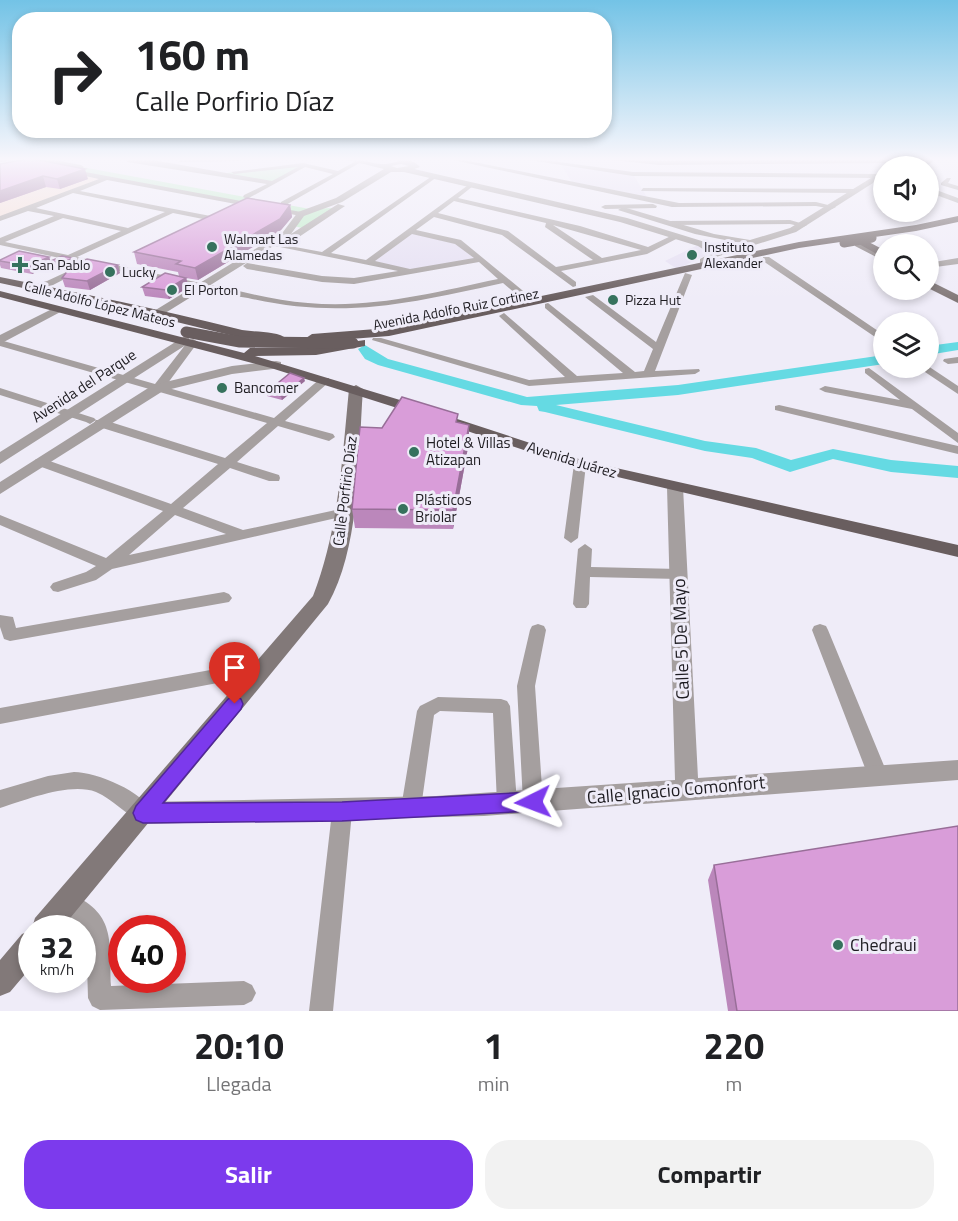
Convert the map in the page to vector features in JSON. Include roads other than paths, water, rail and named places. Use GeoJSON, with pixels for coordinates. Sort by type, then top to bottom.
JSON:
{"type":"FeatureCollection","features":[{"type":"Feature","properties":{"kind":"main road","name":"Avenida Adolfo Ruiz Cortinez"},"geometry":{"type":"LineString","coordinates":[[174,316],[242,334],[276,338],[347,337],[389,332],[747,256],[958,219]]}},
{"type":"Feature","properties":{"kind":"main road"},"geometry":{"type":"LineString","coordinates":[[912,234],[958,225]]}},
{"type":"Feature","properties":{"kind":"main road","name":"Avenida Adolfo Ruiz Cortinez"},"geometry":{"type":"LineString","coordinates":[[0,293],[43,299],[240,342],[353,343],[504,316],[844,243],[924,232]]}},
{"type":"Feature","properties":{"kind":"main road"},"geometry":{"type":"LineString","coordinates":[[873,240],[862,242],[873,249]]}},
{"type":"Feature","properties":{"kind":"main road"},"geometry":{"type":"LineString","coordinates":[[858,244],[873,251]]}},
{"type":"Feature","properties":{"kind":"main road"},"geometry":{"type":"LineString","coordinates":[[747,256],[804,247]]}},
{"type":"Feature","properties":{"kind":"main road","name":"Calle Adolfo López Mateos"},"geometry":{"type":"LineString","coordinates":[[0,280],[31,287],[56,287],[77,297],[174,316]]}},
{"type":"Feature","properties":{"kind":"main road"},"geometry":{"type":"LineString","coordinates":[[939,289],[958,300]]}},
{"type":"Feature","properties":{"kind":"main road","name":"Calle Adolfo López Mateos"},"geometry":{"type":"LineString","coordinates":[[0,293],[189,341]]}},
{"type":"Feature","properties":{"kind":"main road"},"geometry":{"type":"LineString","coordinates":[[77,297],[185,327],[194,335],[189,341]]}},
{"type":"Feature","properties":{"kind":"main road"},"geometry":{"type":"LineString","coordinates":[[267,352],[262,348],[263,343],[276,338]]}},
{"type":"Feature","properties":{"kind":"main road","name":"Avenida Juárez"},"geometry":{"type":"LineString","coordinates":[[189,341],[356,389],[580,464],[958,551]]}},
{"type":"Feature","properties":{"kind":"main road"},"geometry":{"type":"LineString","coordinates":[[228,352],[327,350],[373,341]]}},
{"type":"Feature","properties":{"kind":"main road","name":"Calle Porfirio Díaz"},"geometry":{"type":"LineString","coordinates":[[56,915],[321,599],[331,577],[345,512],[356,389]]}},
{"type":"Feature","properties":{"kind":"main road"},"geometry":{"type":"LineString","coordinates":[[0,982],[18,961]]}},
{"type":"Feature","properties":{"kind":"street"},"geometry":{"type":"LineString","coordinates":[[0,219],[31,206]]}},
{"type":"Feature","properties":{"kind":"street"},"geometry":{"type":"LineString","coordinates":[[148,206],[218,220]]}},
{"type":"Feature","properties":{"kind":"street"},"geometry":{"type":"LineString","coordinates":[[239,209],[242,206]]}},
{"type":"Feature","properties":{"kind":"street"},"geometry":{"type":"LineString","coordinates":[[283,206],[309,210],[335,209]]}},
{"type":"Feature","properties":{"kind":"street"},"geometry":{"type":"LineString","coordinates":[[293,206],[309,210]]}},
{"type":"Feature","properties":{"kind":"street"},"geometry":{"type":"LineString","coordinates":[[158,313],[286,234],[309,210],[320,206]]}},
{"type":"Feature","properties":{"kind":"street"},"geometry":{"type":"LineString","coordinates":[[174,316],[188,304],[339,206]]}},
{"type":"Feature","properties":{"kind":"street"},"geometry":{"type":"LineString","coordinates":[[324,254],[392,206]]}},
{"type":"Feature","properties":{"kind":"street"},"geometry":{"type":"LineString","coordinates":[[369,262],[443,206]]}},
{"type":"Feature","properties":{"kind":"street"},"geometry":{"type":"LineString","coordinates":[[484,206],[577,228],[649,250]]}},
{"type":"Feature","properties":{"kind":"street"},"geometry":{"type":"LineString","coordinates":[[569,206],[678,236],[713,251],[759,240],[803,225],[832,207]]}},
{"type":"Feature","properties":{"kind":"street"},"geometry":{"type":"LineString","coordinates":[[601,206],[648,215],[685,231],[723,239],[759,240]]}},
{"type":"Feature","properties":{"kind":"street"},"geometry":{"type":"LineString","coordinates":[[605,207],[635,206]]}},
{"type":"Feature","properties":{"kind":"street"},"geometry":{"type":"LineString","coordinates":[[828,206],[832,207]]}},
{"type":"Feature","properties":{"kind":"street"},"geometry":{"type":"LineString","coordinates":[[26,208],[128,230]]}},
{"type":"Feature","properties":{"kind":"street"},"geometry":{"type":"LineString","coordinates":[[68,258],[172,211]]}},
{"type":"Feature","properties":{"kind":"street"},"geometry":{"type":"LineString","coordinates":[[200,228],[228,214]]}},
{"type":"Feature","properties":{"kind":"street"},"geometry":{"type":"LineString","coordinates":[[433,214],[504,234],[573,284]]}},
{"type":"Feature","properties":{"kind":"street"},"geometry":{"type":"LineString","coordinates":[[0,242],[62,216]]}},
{"type":"Feature","properties":{"kind":"street"},"geometry":{"type":"LineString","coordinates":[[536,218],[601,261]]}},
{"type":"Feature","properties":{"kind":"street"},"geometry":{"type":"LineString","coordinates":[[669,223],[790,222],[803,225]]}},
{"type":"Feature","properties":{"kind":"street"},"geometry":{"type":"LineString","coordinates":[[294,226],[309,227]]}},
{"type":"Feature","properties":{"kind":"street"},"geometry":{"type":"LineString","coordinates":[[411,231],[458,242],[525,297]]}},
{"type":"Feature","properties":{"kind":"street"},"geometry":{"type":"LineString","coordinates":[[554,270],[649,250],[678,236]]}},
{"type":"Feature","properties":{"kind":"street"},"geometry":{"type":"LineString","coordinates":[[703,261],[713,251],[725,246],[727,242],[723,239]]}},
{"type":"Feature","properties":{"kind":"street"},"geometry":{"type":"LineString","coordinates":[[0,242],[202,285]]}},
{"type":"Feature","properties":{"kind":"street"},"geometry":{"type":"LineString","coordinates":[[279,246],[416,271]]}},
{"type":"Feature","properties":{"kind":"street"},"geometry":{"type":"LineString","coordinates":[[247,266],[335,281],[370,279],[481,259]]}},
{"type":"Feature","properties":{"kind":"street"},"geometry":{"type":"LineString","coordinates":[[765,259],[873,333]]}},
{"type":"Feature","properties":{"kind":"street"},"geometry":{"type":"LineString","coordinates":[[119,268],[133,261]]}},
{"type":"Feature","properties":{"kind":"street"},"geometry":{"type":"LineString","coordinates":[[939,264],[958,261]]}},
{"type":"Feature","properties":{"kind":"street"},"geometry":{"type":"LineString","coordinates":[[56,287],[89,262]]}},
{"type":"Feature","properties":{"kind":"street"},"geometry":{"type":"LineString","coordinates":[[56,287],[84,271],[104,265]]}},
{"type":"Feature","properties":{"kind":"street"},"geometry":{"type":"LineString","coordinates":[[648,375],[688,276]]}},
{"type":"Feature","properties":{"kind":"street"},"geometry":{"type":"LineString","coordinates":[[213,288],[301,306],[352,307],[409,300],[506,280]]}},
{"type":"Feature","properties":{"kind":"street"},"geometry":{"type":"LineString","coordinates":[[590,297],[658,348]]}},
{"type":"Feature","properties":{"kind":"street"},"geometry":{"type":"LineString","coordinates":[[175,302],[178,306],[188,304]]}},
{"type":"Feature","properties":{"kind":"street"},"geometry":{"type":"LineString","coordinates":[[548,306],[633,376]]}},
{"type":"Feature","properties":{"kind":"street"},"geometry":{"type":"LineString","coordinates":[[0,341],[60,309]]}},
{"type":"Feature","properties":{"kind":"street"},"geometry":{"type":"LineString","coordinates":[[504,316],[576,381]]}},
{"type":"Feature","properties":{"kind":"street"},"geometry":{"type":"LineString","coordinates":[[0,341],[329,437]]}},
{"type":"Feature","properties":{"kind":"street"},"geometry":{"type":"LineString","coordinates":[[158,388],[189,341]]}},
{"type":"Feature","properties":{"kind":"street","name":"Avenida del Parque"},"geometry":{"type":"LineString","coordinates":[[4,453],[189,341]]}},
{"type":"Feature","properties":{"kind":"street"},"geometry":{"type":"LineString","coordinates":[[373,341],[518,382],[539,384],[695,371]]}},
{"type":"Feature","properties":{"kind":"street"},"geometry":{"type":"LineString","coordinates":[[0,489],[95,422],[158,388],[232,370],[276,365]]}},
{"type":"Feature","properties":{"kind":"street"},"geometry":{"type":"LineString","coordinates":[[869,371],[958,440]]}},
{"type":"Feature","properties":{"kind":"street"},"geometry":{"type":"LineString","coordinates":[[939,378],[958,391]]}},
{"type":"Feature","properties":{"kind":"street"},"geometry":{"type":"LineString","coordinates":[[58,587],[91,576],[108,565],[325,380]]}},
{"type":"Feature","properties":{"kind":"street"},"geometry":{"type":"LineString","coordinates":[[825,389],[916,407]]}},
{"type":"Feature","properties":{"kind":"street"},"geometry":{"type":"LineString","coordinates":[[0,391],[274,478]]}},
{"type":"Feature","properties":{"kind":"street"},"geometry":{"type":"LineString","coordinates":[[780,408],[958,450]]}},
{"type":"Feature","properties":{"kind":"street"},"geometry":{"type":"LineString","coordinates":[[40,462],[245,536]]}},
{"type":"Feature","properties":{"kind":"street"},"geometry":{"type":"LineString","coordinates":[[571,538],[580,464]]}},
{"type":"Feature","properties":{"kind":"street","name":"Calle 5 De Mayo"},"geometry":{"type":"LineString","coordinates":[[675,487],[687,790]]}},
{"type":"Feature","properties":{"kind":"street"},"geometry":{"type":"LineString","coordinates":[[0,520],[108,565],[345,512]]}},
{"type":"Feature","properties":{"kind":"street"},"geometry":{"type":"LineString","coordinates":[[581,604],[585,549]]}},
{"type":"Feature","properties":{"kind":"street"},"geometry":{"type":"LineString","coordinates":[[584,572],[679,574]]}},
{"type":"Feature","properties":{"kind":"street"},"geometry":{"type":"LineString","coordinates":[[0,621],[7,621],[10,635],[224,598]]}},
{"type":"Feature","properties":{"kind":"street"},"geometry":{"type":"LineString","coordinates":[[533,802],[526,686],[538,630]]}},
{"type":"Feature","properties":{"kind":"street"},"geometry":{"type":"LineString","coordinates":[[820,630],[877,773]]}},
{"type":"Feature","properties":{"kind":"street"},"geometry":{"type":"LineString","coordinates":[[0,716],[265,667]]}},
{"type":"Feature","properties":{"kind":"street"},"geometry":{"type":"LineString","coordinates":[[411,808],[426,711],[438,704],[501,706],[507,803]]}},
{"type":"Feature","properties":{"kind":"street","name":"Calle Ignacio Comonfort"},"geometry":{"type":"LineString","coordinates":[[143,813],[342,812],[533,802],[877,773],[958,770]]}},
{"type":"Feature","properties":{"kind":"street"},"geometry":{"type":"LineString","coordinates":[[0,799],[70,781],[85,780],[98,783],[143,813]]}},
{"type":"Feature","properties":{"kind":"street"},"geometry":{"type":"LineString","coordinates":[[321,1011],[342,812]]}},
{"type":"Feature","properties":{"kind":"street"},"geometry":{"type":"LineString","coordinates":[[67,903],[95,924],[98,935],[97,1004],[244,993]]}},
{"type":"Feature","properties":{"kind":"waterway"},"geometry":{"type":"LineString","coordinates":[[939,349],[958,346]]}},
{"type":"Feature","properties":{"kind":"waterway"},"geometry":{"type":"LineString","coordinates":[[365,349],[370,356],[383,362],[527,402],[678,390],[873,361]]}},
{"type":"Feature","properties":{"kind":"waterway"},"geometry":{"type":"LineString","coordinates":[[545,407],[705,446],[756,453],[790,466],[833,454],[891,466],[958,472]]}},
{"type":"Feature","properties":{"kind":"place","name":"Walmart Las Alamedas"},"geometry":{"type":"Point","coordinates":[212,247]}},
{"type":"Feature","properties":{"kind":"place","name":"Instituto Alexander"},"geometry":{"type":"Point","coordinates":[692,255]}},
{"type":"Feature","properties":{"kind":"place","name":"San Pablo"},"geometry":{"type":"Point","coordinates":[20,265]}},
{"type":"Feature","properties":{"kind":"place","name":"Lucky"},"geometry":{"type":"Point","coordinates":[110,272]}},
{"type":"Feature","properties":{"kind":"place","name":"El Porton"},"geometry":{"type":"Point","coordinates":[172,290]}},
{"type":"Feature","properties":{"kind":"place","name":"Pizza Hut"},"geometry":{"type":"Point","coordinates":[613,300]}},
{"type":"Feature","properties":{"kind":"place","name":"Bancomer"},"geometry":{"type":"Point","coordinates":[222,388]}},
{"type":"Feature","properties":{"kind":"place","name":"Hotel & Villas Atizapan"},"geometry":{"type":"Point","coordinates":[414,452]}},
{"type":"Feature","properties":{"kind":"place","name":"Plásticos Briolar"},"geometry":{"type":"Point","coordinates":[403,509]}},
{"type":"Feature","properties":{"kind":"place","name":"Chedraui"},"geometry":{"type":"Point","coordinates":[838,945]}}]}
